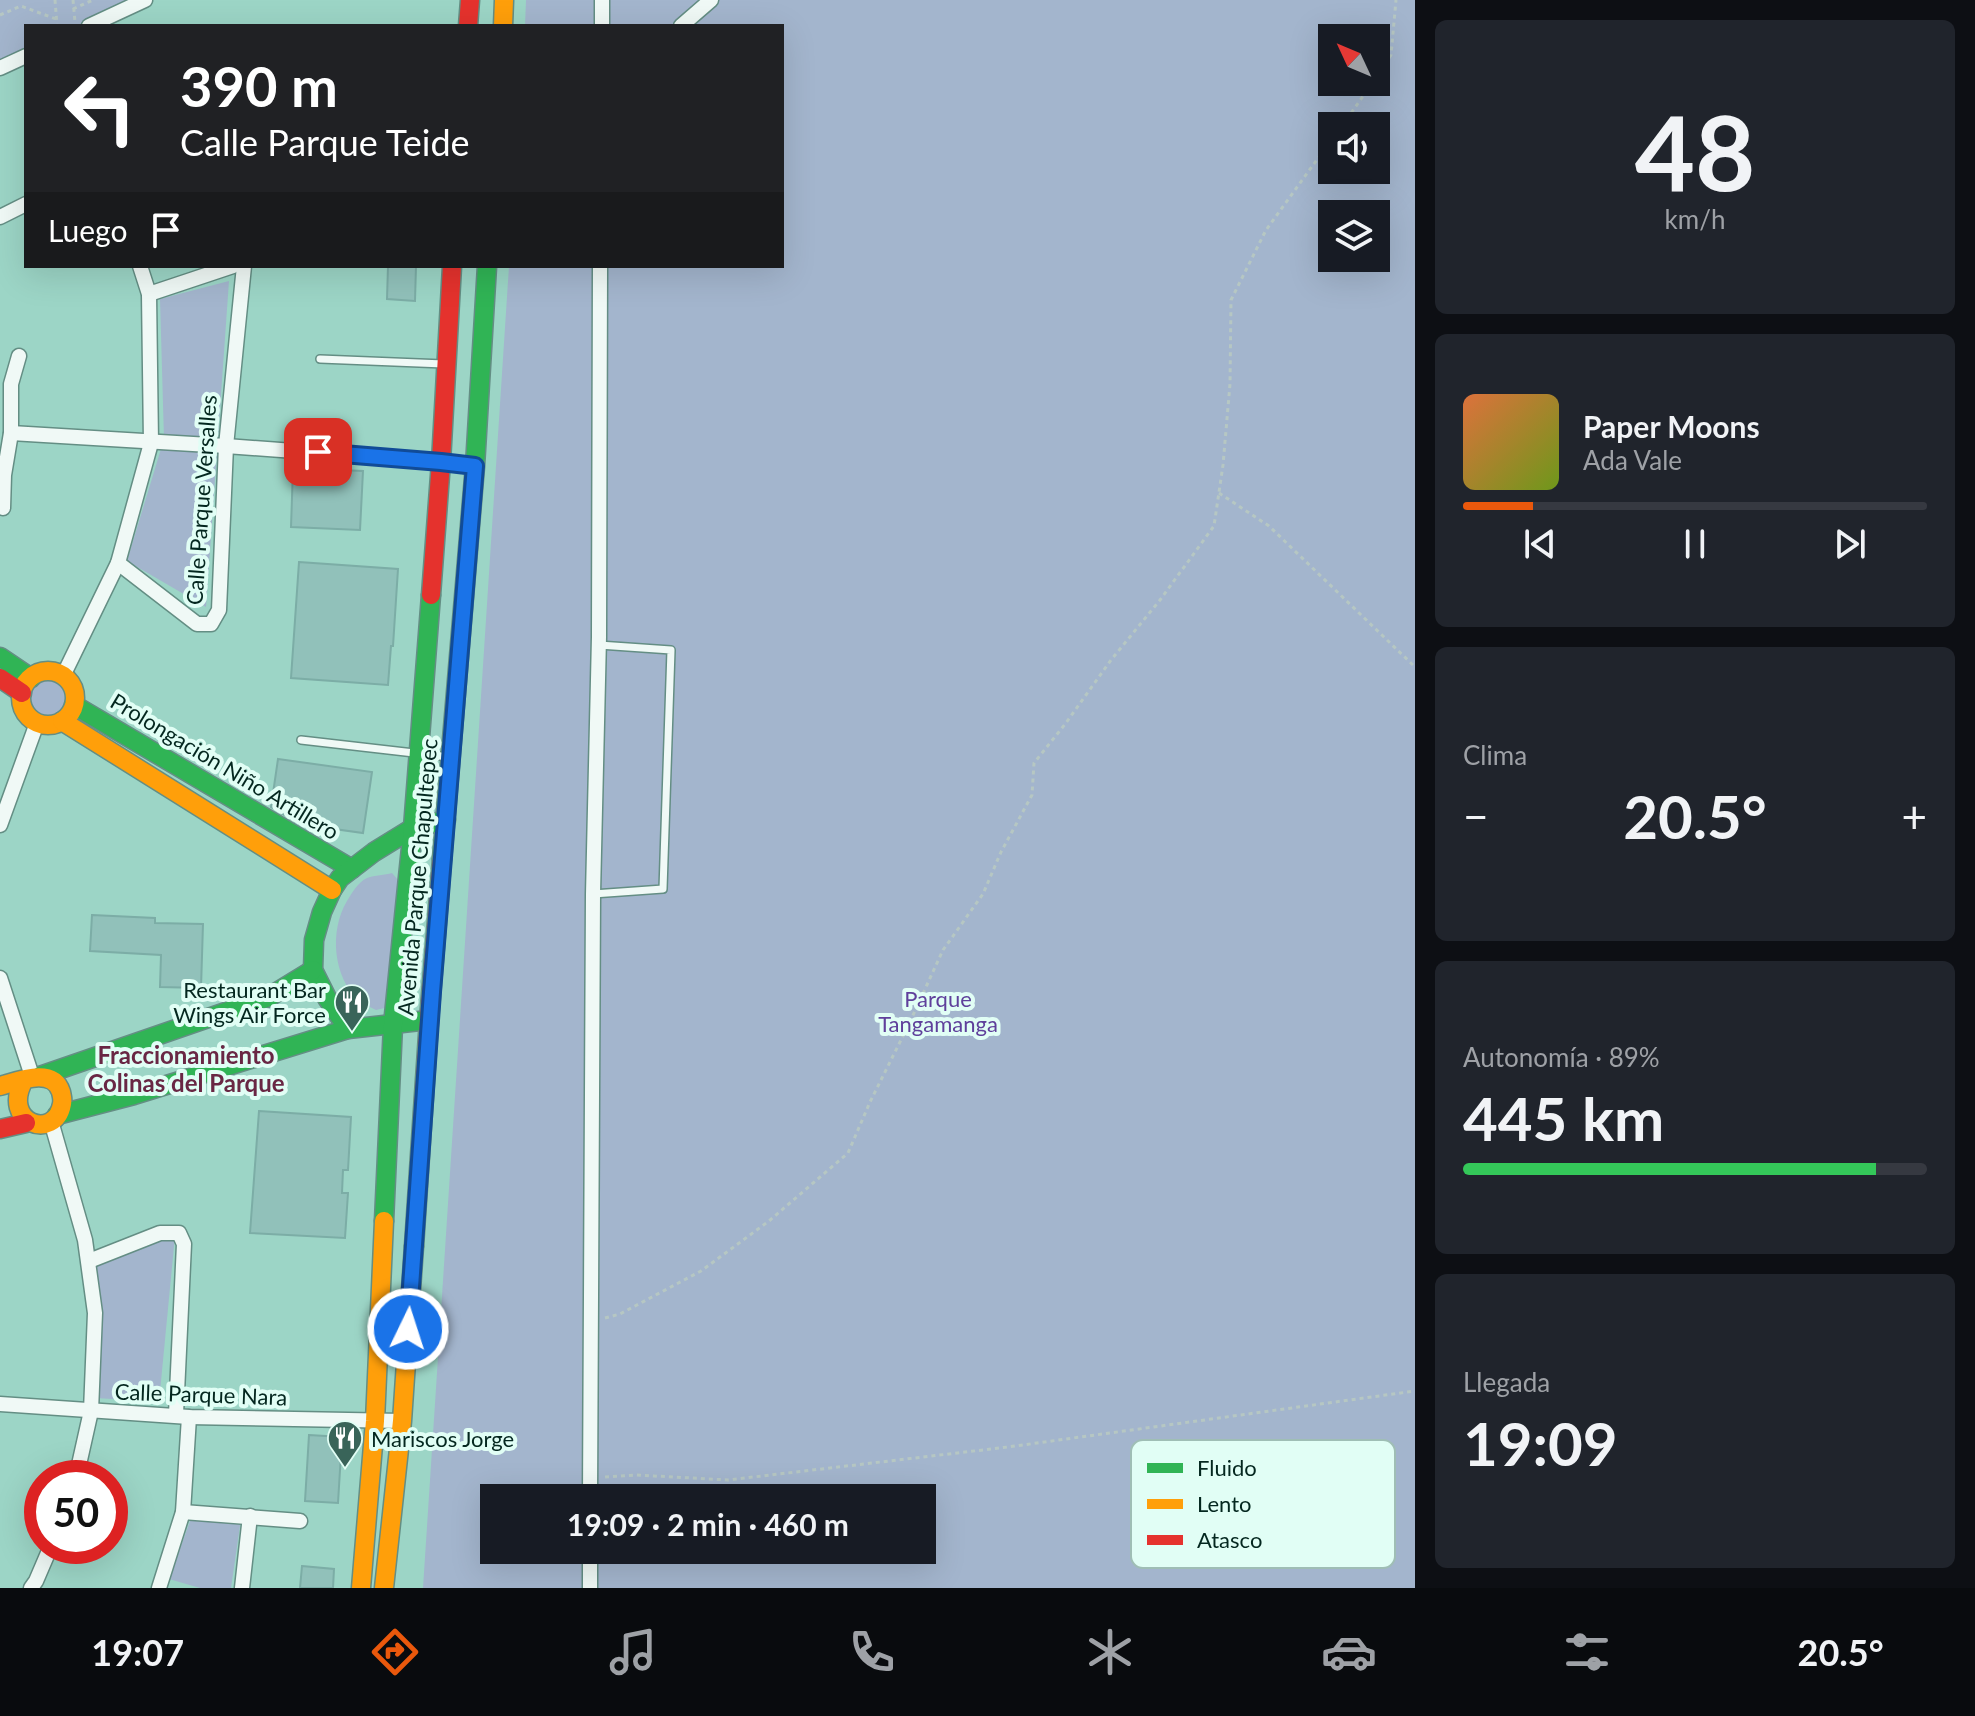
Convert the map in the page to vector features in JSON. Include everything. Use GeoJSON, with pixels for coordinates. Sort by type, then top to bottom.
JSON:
{"type":"FeatureCollection","features":[{"type":"Feature","properties":{"kind":"main road"},"geometry":{"type":"LineString","coordinates":[[468,24],[470,0]]}},
{"type":"Feature","properties":{"kind":"main road"},"geometry":{"type":"LineString","coordinates":[[503,24],[504,0]]}},
{"type":"Feature","properties":{"kind":"main road","name":"Avenida Parque Chapultepec"},"geometry":{"type":"LineString","coordinates":[[361,1588],[375,1421],[393,1025],[419,754],[452,268]]}},
{"type":"Feature","properties":{"kind":"main road","name":"Avenida Parque Chapultepec"},"geometry":{"type":"LineString","coordinates":[[384,1588],[402,1421],[429,1020],[475,466],[487,268]]}},
{"type":"Feature","properties":{"kind":"main road"},"geometry":{"type":"LineString","coordinates":[[0,657],[26,686]]}},
{"type":"Feature","properties":{"kind":"main road"},"geometry":{"type":"LineString","coordinates":[[47,671],[63,676],[74,689],[72,711],[54,724],[37,723],[24,710],[22,702],[26,686],[47,671]]}},
{"type":"Feature","properties":{"kind":"main road"},"geometry":{"type":"LineString","coordinates":[[0,678],[26,686]]}},
{"type":"Feature","properties":{"kind":"main road","name":"Prolongación Niño Artillero"},"geometry":{"type":"LineString","coordinates":[[74,705],[352,869]]}},
{"type":"Feature","properties":{"kind":"main road","name":"Prolongación Niño Artillero"},"geometry":{"type":"LineString","coordinates":[[62,721],[332,890]]}},
{"type":"Feature","properties":{"kind":"main road"},"geometry":{"type":"LineString","coordinates":[[348,1029],[313,970],[314,940],[332,890],[340,878],[413,828],[446,820]]}},
{"type":"Feature","properties":{"kind":"main road"},"geometry":{"type":"LineString","coordinates":[[0,1086],[269,997],[313,970]]}},
{"type":"Feature","properties":{"kind":"main road"},"geometry":{"type":"LineString","coordinates":[[0,1129],[26,1123],[43,1125],[54,1118],[348,1029],[429,1020]]}},
{"type":"Feature","properties":{"kind":"main road"},"geometry":{"type":"LineString","coordinates":[[26,1123],[19,1118],[12,1102],[17,1086],[32,1077],[48,1078],[60,1090],[61,1108],[54,1118]]}},
{"type":"Feature","properties":{"kind":"street"},"geometry":{"type":"LineString","coordinates":[[93,24],[145,0]]}},
{"type":"Feature","properties":{"kind":"street"},"geometry":{"type":"LineString","coordinates":[[602,0],[602,24]]}},
{"type":"Feature","properties":{"kind":"street"},"geometry":{"type":"LineString","coordinates":[[683,24],[711,0]]}},
{"type":"Feature","properties":{"kind":"street"},"geometry":{"type":"LineString","coordinates":[[0,68],[24,57]]}},
{"type":"Feature","properties":{"kind":"street"},"geometry":{"type":"LineString","coordinates":[[0,217],[24,205]]}},
{"type":"Feature","properties":{"kind":"street"},"geometry":{"type":"LineString","coordinates":[[63,676],[118,563],[151,443],[149,294],[141,268]]}},
{"type":"Feature","properties":{"kind":"street"},"geometry":{"type":"LineString","coordinates":[[149,294],[227,268]]}},
{"type":"Feature","properties":{"kind":"street","name":"Calle Parque Versalles"},"geometry":{"type":"LineString","coordinates":[[118,563],[197,624],[211,624],[219,610],[226,446],[244,268]]}},
{"type":"Feature","properties":{"kind":"street"},"geometry":{"type":"LineString","coordinates":[[590,1484],[600,268]]}},
{"type":"Feature","properties":{"kind":"street"},"geometry":{"type":"LineString","coordinates":[[3,508],[2,475],[11,433],[6,384],[19,356]]}},
{"type":"Feature","properties":{"kind":"street"},"geometry":{"type":"LineString","coordinates":[[11,433],[475,466]]}},
{"type":"Feature","properties":{"kind":"street"},"geometry":{"type":"LineString","coordinates":[[0,825],[37,723]]}},
{"type":"Feature","properties":{"kind":"street"},"geometry":{"type":"LineString","coordinates":[[0,978],[32,1077]]}},
{"type":"Feature","properties":{"kind":"street"},"geometry":{"type":"LineString","coordinates":[[54,1118],[85,1240],[95,1313],[91,1411],[80,1460]]}},
{"type":"Feature","properties":{"kind":"street"},"geometry":{"type":"LineString","coordinates":[[89,1261],[160,1233],[179,1233],[184,1244],[183,1512],[159,1588]]}},
{"type":"Feature","properties":{"kind":"street","name":"Calle Parque Nara"},"geometry":{"type":"LineString","coordinates":[[0,1404],[182,1416],[402,1421]]}},
{"type":"Feature","properties":{"kind":"street"},"geometry":{"type":"LineString","coordinates":[[183,1512],[300,1521]]}},
{"type":"Feature","properties":{"kind":"street"},"geometry":{"type":"LineString","coordinates":[[242,1588],[250,1516]]}},
{"type":"Feature","properties":{"kind":"street"},"geometry":{"type":"LineString","coordinates":[[31,1588],[43,1564]]}},
{"type":"Feature","properties":{"kind":"street"},"geometry":{"type":"LineString","coordinates":[[590,1564],[590,1588]]}},
{"type":"Feature","properties":{"kind":"lane"},"geometry":{"type":"LineString","coordinates":[[320,359],[446,364]]}},
{"type":"Feature","properties":{"kind":"lane"},"geometry":{"type":"LineString","coordinates":[[593,894],[663,889],[671,650],[599,645]]}},
{"type":"Feature","properties":{"kind":"lane"},"geometry":{"type":"LineString","coordinates":[[301,740],[451,757]]}},
{"type":"Feature","properties":{"kind":"path"},"geometry":{"type":"LineString","coordinates":[[55,0],[57,24]]}},
{"type":"Feature","properties":{"kind":"path"},"geometry":{"type":"LineString","coordinates":[[73,0],[75,24]]}},
{"type":"Feature","properties":{"kind":"path"},"geometry":{"type":"LineString","coordinates":[[73,9],[93,0]]}},
{"type":"Feature","properties":{"kind":"path"},"geometry":{"type":"LineString","coordinates":[[1390,56],[1396,0]]}},
{"type":"Feature","properties":{"kind":"path"},"geometry":{"type":"LineString","coordinates":[[0,15],[21,6],[56,19]]}},
{"type":"Feature","properties":{"kind":"path"},"geometry":{"type":"LineString","coordinates":[[590,1322],[620,1314],[701,1271],[769,1221],[848,1153],[943,950],[983,894],[1001,852],[1032,795],[1034,763],[1214,526],[1230,384],[1231,300],[1266,230],[1318,158]]}},
{"type":"Feature","properties":{"kind":"path"},"geometry":{"type":"LineString","coordinates":[[1219,493],[1269,526],[1415,667]]}},
{"type":"Feature","properties":{"kind":"path"},"geometry":{"type":"LineString","coordinates":[[590,1478],[636,1475],[728,1480],[993,1449],[1415,1391]]}},
{"type":"Feature","properties":{"kind":"green space"},"geometry":{"type":"Polygon","coordinates":[[[0,0],[131,0],[80,24],[24,24],[24,51],[0,62],[0,0]]]}},
{"type":"Feature","properties":{"kind":"green space","name":"Parque Tangamanga"},"geometry":{"type":"Polygon","coordinates":[[[526,0],[1415,0],[1415,1588],[423,1588],[509,268],[784,268],[784,24],[525,24],[526,0]]]}},
{"type":"Feature","properties":{"kind":"green space"},"geometry":{"type":"Polygon","coordinates":[[[229,281],[206,607],[127,561],[164,439],[160,299],[229,281]]]}},
{"type":"Feature","properties":{"kind":"green space"},"geometry":{"type":"Polygon","coordinates":[[[49,672],[68,679],[75,698],[68,717],[49,724],[30,717],[23,698],[30,679],[49,672]]]}},
{"type":"Feature","properties":{"kind":"green space"},"geometry":{"type":"Polygon","coordinates":[[[392,873],[398,880],[389,1007],[376,1010],[359,1001],[350,991],[339,967],[336,939],[341,913],[358,885],[367,878],[392,873]]]}},
{"type":"Feature","properties":{"kind":"green space"},"geometry":{"type":"Polygon","coordinates":[[[175,1236],[159,1402],[96,1398],[94,1263],[175,1236]]]}},
{"type":"Feature","properties":{"kind":"green space"},"geometry":{"type":"Polygon","coordinates":[[[193,1513],[241,1519],[231,1588],[200,1588],[169,1579],[193,1513]]]}},
{"type":"Feature","properties":{"kind":"building"},"geometry":{"type":"Polygon","coordinates":[[[388,268],[416,268],[415,301],[387,299],[388,268]]]}},
{"type":"Feature","properties":{"kind":"building"},"geometry":{"type":"Polygon","coordinates":[[[293,468],[363,471],[360,530],[291,527],[293,468]]]}},
{"type":"Feature","properties":{"kind":"building"},"geometry":{"type":"Polygon","coordinates":[[[299,562],[398,569],[388,685],[291,678],[299,562]]]}},
{"type":"Feature","properties":{"kind":"building"},"geometry":{"type":"Polygon","coordinates":[[[278,759],[372,772],[363,833],[299,824],[271,807],[278,759]]]}},
{"type":"Feature","properties":{"kind":"building"},"geometry":{"type":"Polygon","coordinates":[[[92,915],[155,918],[155,923],[203,924],[201,988],[160,987],[161,955],[90,951],[92,915]]]}},
{"type":"Feature","properties":{"kind":"building"},"geometry":{"type":"Polygon","coordinates":[[[259,1111],[351,1117],[348,1170],[343,1170],[342,1193],[348,1193],[345,1238],[250,1233],[259,1111]]]}},
{"type":"Feature","properties":{"kind":"building"},"geometry":{"type":"Polygon","coordinates":[[[309,1435],[342,1437],[338,1503],[305,1501],[309,1435]]]}},
{"type":"Feature","properties":{"kind":"building"},"geometry":{"type":"Polygon","coordinates":[[[302,1566],[334,1569],[333,1588],[300,1588],[302,1566]]]}},
{"type":"Feature","properties":{"kind":"traffic: fast"},"geometry":{"type":"LineString","coordinates":[[442,859],[475,466],[487,268]]}},
{"type":"Feature","properties":{"kind":"traffic: fast"},"geometry":{"type":"LineString","coordinates":[[384,1221],[393,1025],[413,828],[431,595]]}},
{"type":"Feature","properties":{"kind":"traffic: fast"},"geometry":{"type":"LineString","coordinates":[[0,657],[31,678]]}},
{"type":"Feature","properties":{"kind":"traffic: fast"},"geometry":{"type":"LineString","coordinates":[[74,705],[352,869]]}},
{"type":"Feature","properties":{"kind":"traffic: fast"},"geometry":{"type":"LineString","coordinates":[[348,1029],[313,970],[314,940],[332,890],[340,878],[413,828],[446,820]]}},
{"type":"Feature","properties":{"kind":"traffic: fast"},"geometry":{"type":"LineString","coordinates":[[40,1076],[269,997],[313,970]]}},
{"type":"Feature","properties":{"kind":"traffic: fast"},"geometry":{"type":"LineString","coordinates":[[57,1115],[134,1095],[348,1029],[429,1020]]}},
{"type":"Feature","properties":{"kind":"traffic: slow"},"geometry":{"type":"LineString","coordinates":[[503,24],[504,0]]}},
{"type":"Feature","properties":{"kind":"traffic: slow"},"geometry":{"type":"LineString","coordinates":[[48,671],[67,679],[75,698],[67,717],[48,725],[29,717],[21,698],[29,679],[48,671]]}},
{"type":"Feature","properties":{"kind":"traffic: slow"},"geometry":{"type":"LineString","coordinates":[[62,721],[332,890]]}},
{"type":"Feature","properties":{"kind":"traffic: slow"},"geometry":{"type":"LineString","coordinates":[[0,1086],[34,1077],[51,1079],[61,1092],[62,1104],[57,1116],[50,1122],[41,1124],[24,1117],[18,1095],[24,1080]]}},
{"type":"Feature","properties":{"kind":"traffic: slow"},"geometry":{"type":"LineString","coordinates":[[361,1588],[375,1421],[384,1221]]}},
{"type":"Feature","properties":{"kind":"traffic: slow"},"geometry":{"type":"LineString","coordinates":[[384,1588],[402,1421],[414,1246]]}},
{"type":"Feature","properties":{"kind":"traffic: jam"},"geometry":{"type":"LineString","coordinates":[[468,24],[470,0]]}},
{"type":"Feature","properties":{"kind":"traffic: jam"},"geometry":{"type":"LineString","coordinates":[[431,595],[452,268]]}},
{"type":"Feature","properties":{"kind":"traffic: jam"},"geometry":{"type":"LineString","coordinates":[[0,678],[22,693]]}},
{"type":"Feature","properties":{"kind":"traffic: jam"},"geometry":{"type":"LineString","coordinates":[[414,1246],[442,859]]}},
{"type":"Feature","properties":{"kind":"traffic: jam"},"geometry":{"type":"LineString","coordinates":[[0,1129],[26,1123]]}},
{"type":"Feature","properties":{"kind":"place","name":"Restaurant Bar Wings Air Force"},"geometry":{"type":"Point","coordinates":[352,1033]}},
{"type":"Feature","properties":{"kind":"place","name":"Mariscos Jorge"},"geometry":{"type":"Point","coordinates":[345,1469]}},
{"type":"Feature","properties":{"kind":"district","name":"Fraccionamiento Colinas del Parque"},"geometry":{"type":"Point","coordinates":[186,1068]}},
{"type":"Feature","properties":{"kind":"route"},"geometry":{"type":"LineString","coordinates":[[318,452],[475,466],[408,1329]]}}]}
